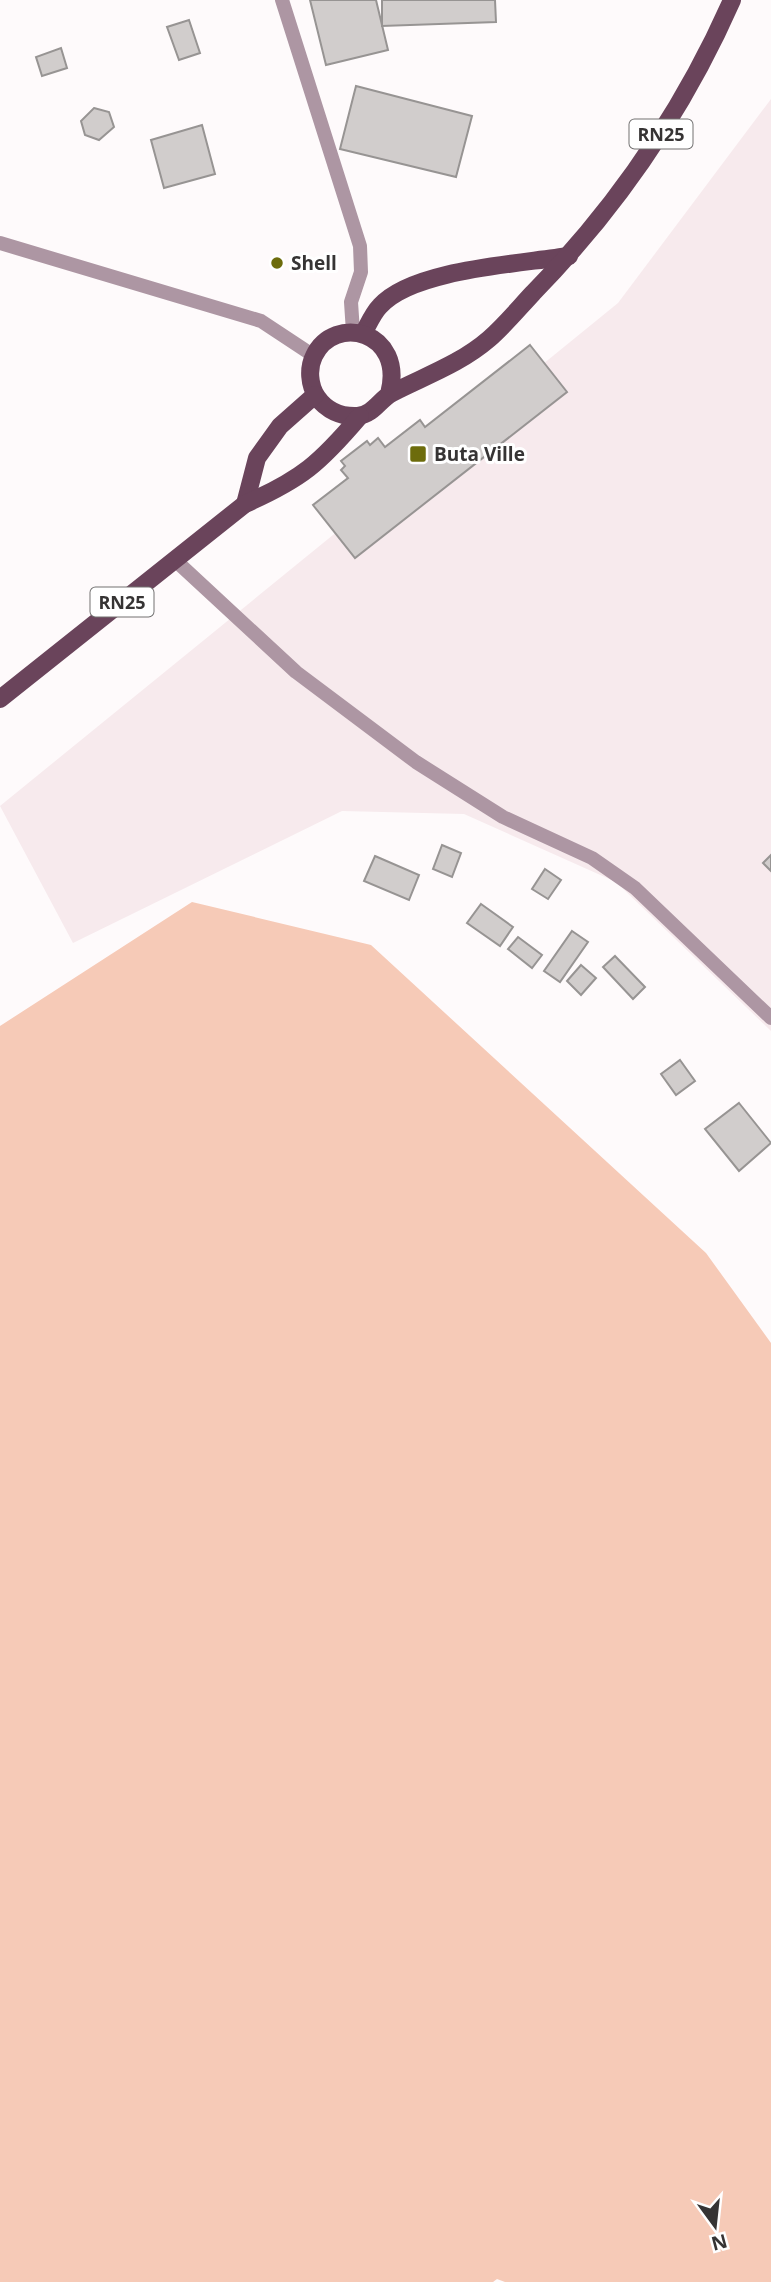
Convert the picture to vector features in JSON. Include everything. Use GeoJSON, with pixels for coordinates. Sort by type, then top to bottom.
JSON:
{"type":"FeatureCollection","features":[{"type":"Feature","properties":{"kind":"main road","name":"RN25"},"geometry":{"type":"LineString","coordinates":[[389,394],[435,375],[488,340],[569,256],[653,148],[708,56],[732,0]]}},
{"type":"Feature","properties":{"kind":"main road"},"geometry":{"type":"LineString","coordinates":[[358,333],[380,306],[415,284],[434,277],[569,256]]}},
{"type":"Feature","properties":{"kind":"main road"},"geometry":{"type":"LineString","coordinates":[[358,333],[380,343],[391,358],[394,376],[389,394],[376,409],[360,416],[343,415],[327,408],[315,395],[309,376],[314,356],[323,343],[338,335],[358,333]]}},
{"type":"Feature","properties":{"kind":"main road"},"geometry":{"type":"LineString","coordinates":[[245,505],[257,458],[280,426],[315,395]]}},
{"type":"Feature","properties":{"kind":"main road","name":"RN25"},"geometry":{"type":"LineString","coordinates":[[0,699],[245,505],[289,485],[325,457],[360,416]]}},
{"type":"Feature","properties":{"kind":"street"},"geometry":{"type":"LineString","coordinates":[[282,0],[360,246],[361,272],[351,302],[358,333]]}},
{"type":"Feature","properties":{"kind":"street"},"geometry":{"type":"LineString","coordinates":[[0,243],[261,321],[314,356]]}},
{"type":"Feature","properties":{"kind":"street"},"geometry":{"type":"LineString","coordinates":[[174,561],[296,672],[416,762],[503,817],[592,858],[635,888],[771,1018]]}},
{"type":"Feature","properties":{"kind":"shaded area"},"geometry":{"type":"Polygon","coordinates":[[[771,99],[771,1031],[616,882],[464,814],[342,811],[73,943],[0,806],[618,303],[771,99]]]}},
{"type":"Feature","properties":{"kind":"shaded area"},"geometry":{"type":"Polygon","coordinates":[[[192,902],[371,945],[706,1253],[771,1343],[771,2282],[505,2282],[497,2279],[493,2282],[0,2282],[0,1026],[192,902]]]}},
{"type":"Feature","properties":{"kind":"building"},"geometry":{"type":"Polygon","coordinates":[[[310,0],[376,0],[388,50],[326,65],[310,0]]]}},
{"type":"Feature","properties":{"kind":"building"},"geometry":{"type":"Polygon","coordinates":[[[382,0],[495,0],[496,22],[382,26],[382,0]]]}},
{"type":"Feature","properties":{"kind":"building"},"geometry":{"type":"Polygon","coordinates":[[[189,20],[200,53],[179,60],[167,27],[189,20]]]}},
{"type":"Feature","properties":{"kind":"building"},"geometry":{"type":"Polygon","coordinates":[[[61,48],[67,68],[42,76],[36,57],[61,48]]]}},
{"type":"Feature","properties":{"kind":"building"},"geometry":{"type":"Polygon","coordinates":[[[356,86],[472,116],[456,177],[340,149],[356,86]]]}},
{"type":"Feature","properties":{"kind":"building"},"geometry":{"type":"Polygon","coordinates":[[[94,108],[109,112],[114,127],[99,140],[85,135],[81,121],[94,108]]]}},
{"type":"Feature","properties":{"kind":"building"},"geometry":{"type":"Polygon","coordinates":[[[202,125],[215,174],[164,188],[151,140],[202,125]]]}},
{"type":"Feature","properties":{"kind":"building","name":"Buta Ville"},"geometry":{"type":"Polygon","coordinates":[[[530,345],[567,392],[355,558],[313,505],[348,478],[341,470],[345,466],[341,461],[367,441],[370,445],[378,438],[385,447],[420,420],[425,427],[530,345]]]}},
{"type":"Feature","properties":{"kind":"building"},"geometry":{"type":"Polygon","coordinates":[[[442,845],[461,853],[452,877],[433,869],[442,845]]]}},
{"type":"Feature","properties":{"kind":"building"},"geometry":{"type":"Polygon","coordinates":[[[771,855],[771,871],[763,863],[771,855]]]}},
{"type":"Feature","properties":{"kind":"building"},"geometry":{"type":"Polygon","coordinates":[[[375,856],[419,875],[409,900],[364,881],[375,856]]]}},
{"type":"Feature","properties":{"kind":"building"},"geometry":{"type":"Polygon","coordinates":[[[545,869],[561,880],[548,899],[532,889],[545,869]]]}},
{"type":"Feature","properties":{"kind":"building"},"geometry":{"type":"Polygon","coordinates":[[[481,904],[513,927],[500,946],[467,923],[481,904]]]}},
{"type":"Feature","properties":{"kind":"building"},"geometry":{"type":"Polygon","coordinates":[[[572,931],[588,942],[560,982],[544,971],[572,931]]]}},
{"type":"Feature","properties":{"kind":"building"},"geometry":{"type":"Polygon","coordinates":[[[518,937],[542,955],[532,968],[508,949],[518,937]]]}},
{"type":"Feature","properties":{"kind":"building"},"geometry":{"type":"Polygon","coordinates":[[[615,956],[645,987],[633,999],[603,967],[615,956]]]}},
{"type":"Feature","properties":{"kind":"building"},"geometry":{"type":"Polygon","coordinates":[[[581,965],[596,978],[581,995],[567,981],[581,965]]]}},
{"type":"Feature","properties":{"kind":"building"},"geometry":{"type":"Polygon","coordinates":[[[680,1060],[695,1081],[676,1095],[661,1074],[680,1060]]]}},
{"type":"Feature","properties":{"kind":"building"},"geometry":{"type":"Polygon","coordinates":[[[739,1103],[771,1143],[739,1171],[705,1129],[739,1103]]]}},
{"type":"Feature","properties":{"kind":"place","name":"Shell"},"geometry":{"type":"Point","coordinates":[277,263]}},
{"type":"Feature","properties":{"kind":"place","name":"Buta Ville"},"geometry":{"type":"Point","coordinates":[418,454]}}]}
